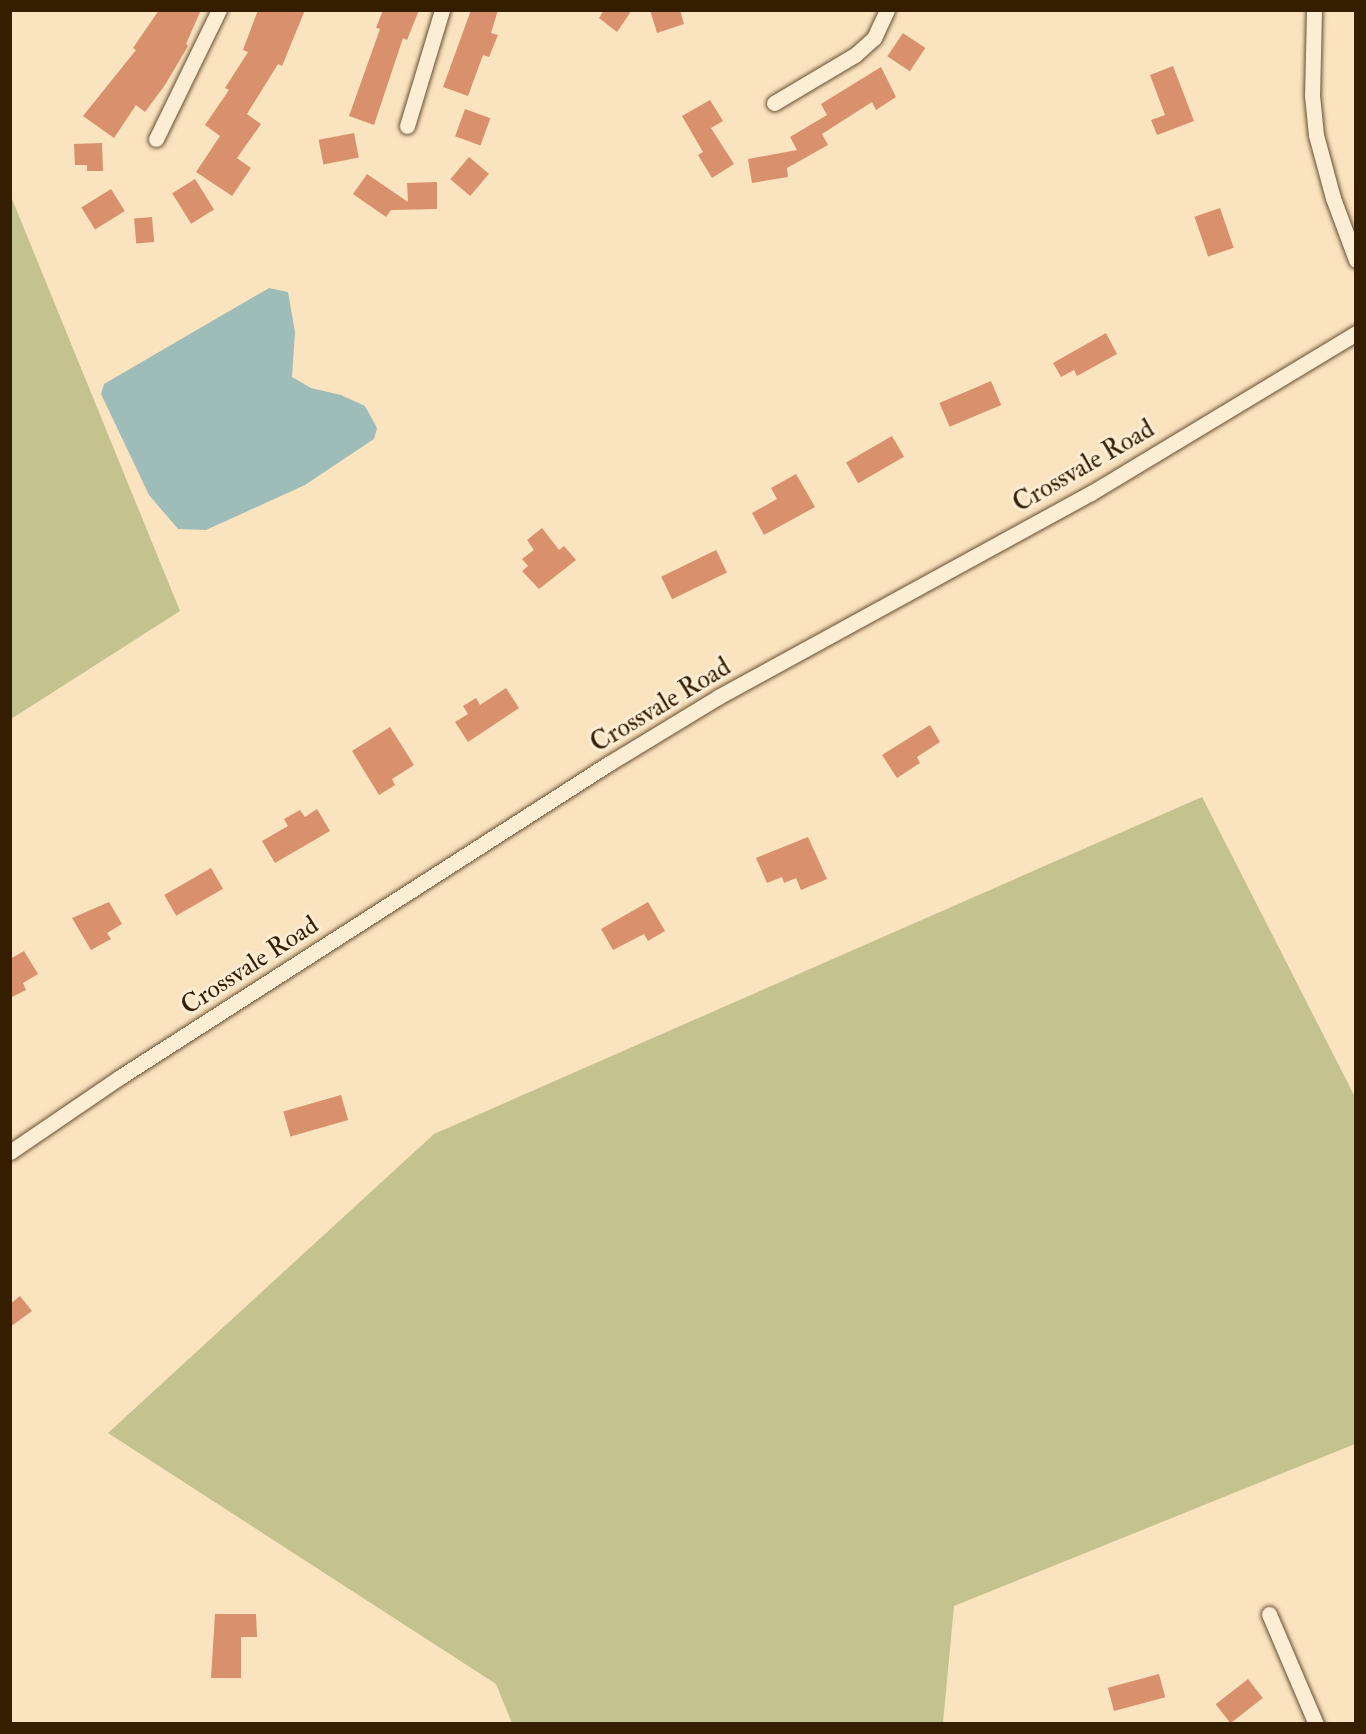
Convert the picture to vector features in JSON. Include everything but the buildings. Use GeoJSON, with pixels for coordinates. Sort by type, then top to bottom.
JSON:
{"type":"FeatureCollection","features":[{"type":"Feature","properties":{"kind":"street"},"geometry":{"type":"LineString","coordinates":[[156,139],[219,10]]}},
{"type":"Feature","properties":{"kind":"street"},"geometry":{"type":"LineString","coordinates":[[406,126],[442,10]]}},
{"type":"Feature","properties":{"kind":"street"},"geometry":{"type":"LineString","coordinates":[[774,103],[855,55],[874,38],[887,10]]}},
{"type":"Feature","properties":{"kind":"street"},"geometry":{"type":"LineString","coordinates":[[1314,10],[1312,95],[1316,135],[1333,198],[1356,260]]}},
{"type":"Feature","properties":{"kind":"street","name":"Crossvale Road"},"geometry":{"type":"LineString","coordinates":[[10,1152],[130,1071],[608,764],[737,687],[1091,493],[1356,333]]}},
{"type":"Feature","properties":{"kind":"street"},"geometry":{"type":"LineString","coordinates":[[1269,1614],[1316,1724]]}},
{"type":"Feature","properties":{"kind":"shaded area"},"geometry":{"type":"Polygon","coordinates":[[[10,194],[180,611],[11,719],[10,719],[10,194]]]}},
{"type":"Feature","properties":{"kind":"shaded area"},"geometry":{"type":"Polygon","coordinates":[[[1202,797],[1355,1097],[1355,1444],[954,1606],[943,1723],[512,1723],[496,1684],[108,1433],[434,1134],[1202,797]]]}},
{"type":"Feature","properties":{"kind":"water"},"geometry":{"type":"Polygon","coordinates":[[[269,288],[288,292],[295,332],[292,377],[311,388],[341,395],[365,406],[377,428],[374,439],[305,485],[206,530],[178,529],[149,495],[101,394],[104,384],[269,288]]]}}]}
